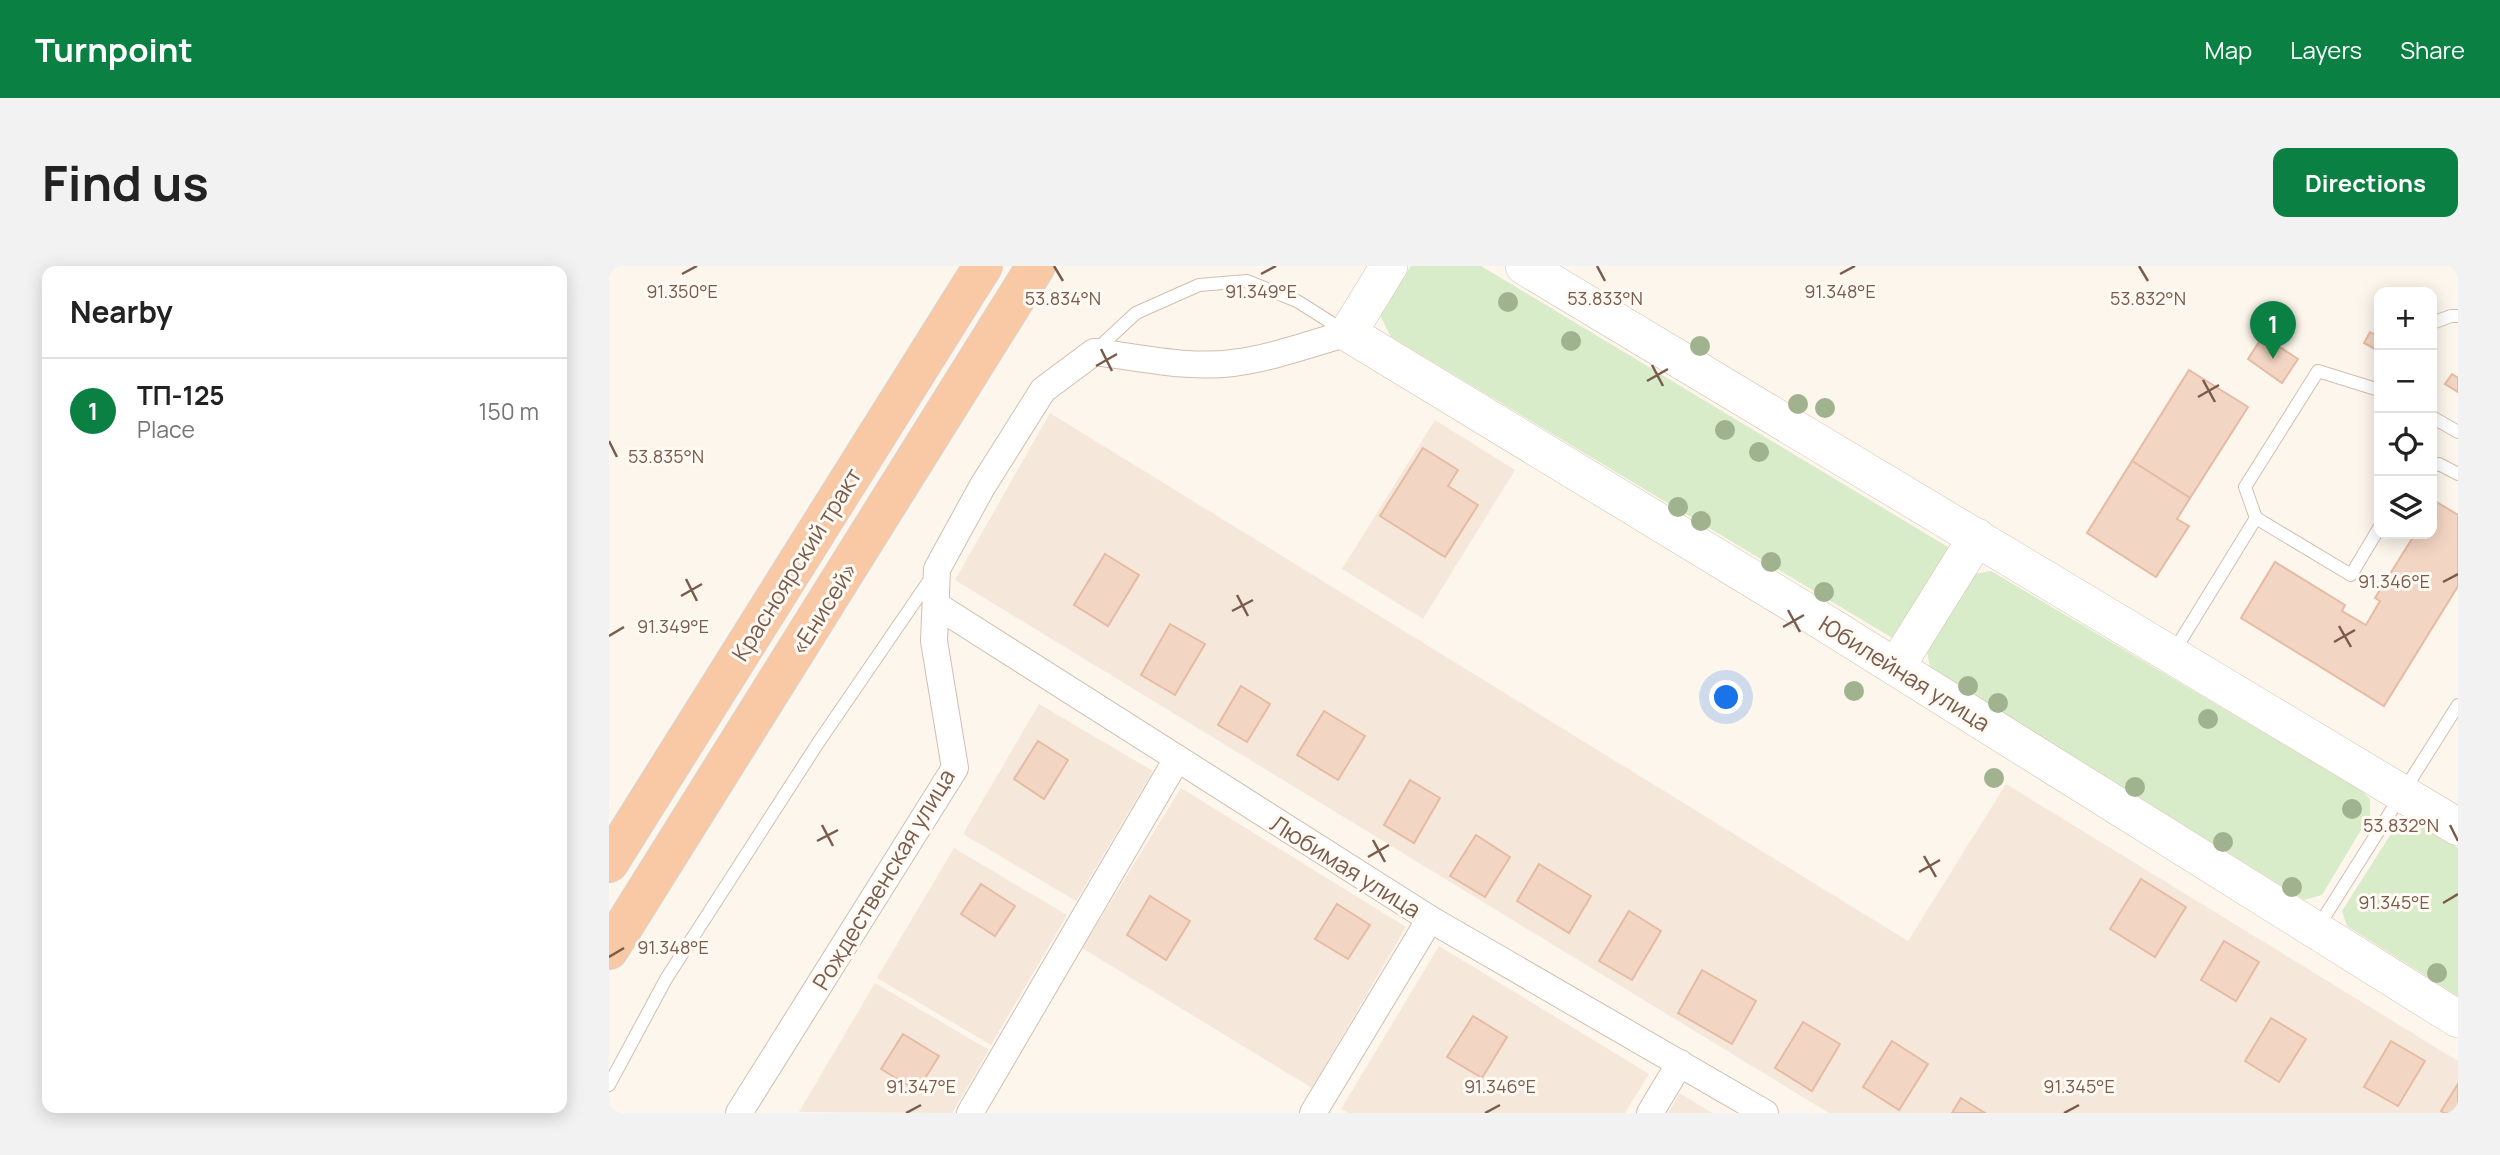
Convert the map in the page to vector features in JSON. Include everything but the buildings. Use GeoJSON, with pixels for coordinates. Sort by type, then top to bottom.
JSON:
{"type":"FeatureCollection","features":[{"type":"Feature","properties":{"kind":"highway","name":"Красноярский тракт"},"geometry":{"type":"LineString","coordinates":[[609,863],[983,266]]}},
{"type":"Feature","properties":{"kind":"highway","name":"«Енисей»"},"geometry":{"type":"LineString","coordinates":[[609,950],[1036,266]]}},
{"type":"Feature","properties":{"kind":"main road"},"geometry":{"type":"LineString","coordinates":[[1348,333],[1389,266]]}},
{"type":"Feature","properties":{"kind":"main road"},"geometry":{"type":"LineString","coordinates":[[1524,266],[2458,827]]}},
{"type":"Feature","properties":{"kind":"main road","name":"Юбилейная улица"},"geometry":{"type":"LineString","coordinates":[[1348,333],[1896,667],[2458,1019]]}},
{"type":"Feature","properties":{"kind":"main road"},"geometry":{"type":"LineString","coordinates":[[1896,667],[1977,537]]}},
{"type":"Feature","properties":{"kind":"street"},"geometry":{"type":"LineString","coordinates":[[1094,352],[1194,364],[1232,363],[1348,333]]}},
{"type":"Feature","properties":{"kind":"street","name":"Рождественская улица"},"geometry":{"type":"LineString","coordinates":[[739,1113],[955,768],[935,641],[937,569],[982,487],[1043,390],[1094,352]]}},
{"type":"Feature","properties":{"kind":"street","name":"Любимая улица"},"geometry":{"type":"LineString","coordinates":[[936,605],[1430,919],[1765,1113]]}},
{"type":"Feature","properties":{"kind":"street"},"geometry":{"type":"LineString","coordinates":[[970,1113],[1177,759]]}},
{"type":"Feature","properties":{"kind":"street"},"geometry":{"type":"LineString","coordinates":[[1313,1113],[1430,919]]}},
{"type":"Feature","properties":{"kind":"street"},"geometry":{"type":"LineString","coordinates":[[1650,1113],[1680,1063]]}},
{"type":"Feature","properties":{"kind":"lane"},"geometry":{"type":"LineString","coordinates":[[1094,352],[1136,313],[1199,285],[1247,281],[1297,301],[1348,333]]}},
{"type":"Feature","properties":{"kind":"lane"},"geometry":{"type":"LineString","coordinates":[[2437,321],[2458,316]]}},
{"type":"Feature","properties":{"kind":"lane"},"geometry":{"type":"LineString","coordinates":[[2374,388],[2318,371],[2245,487],[2256,518],[2351,575],[2374,536]]}},
{"type":"Feature","properties":{"kind":"lane"},"geometry":{"type":"LineString","coordinates":[[2437,419],[2458,432]]}},
{"type":"Feature","properties":{"kind":"lane"},"geometry":{"type":"LineString","coordinates":[[2437,465],[2458,474]]}},
{"type":"Feature","properties":{"kind":"lane"},"geometry":{"type":"LineString","coordinates":[[2171,656],[2256,518]]}},
{"type":"Feature","properties":{"kind":"lane"},"geometry":{"type":"LineString","coordinates":[[609,1085],[666,979],[818,743],[937,569]]}},
{"type":"Feature","properties":{"kind":"lane"},"geometry":{"type":"LineString","coordinates":[[2315,931],[2458,705]]}},
{"type":"Feature","properties":{"kind":"shaded area"},"geometry":{"type":"Polygon","coordinates":[[[1050,413],[1908,941],[2006,784],[2458,1061],[2458,1113],[1829,1113],[955,580],[1050,413]]]}},
{"type":"Feature","properties":{"kind":"shaded area"},"geometry":{"type":"Polygon","coordinates":[[[1435,420],[1515,470],[1423,619],[1342,569],[1435,420]]]}},
{"type":"Feature","properties":{"kind":"shaded area"},"geometry":{"type":"Polygon","coordinates":[[[1039,704],[1153,771],[1076,901],[963,834],[1039,704]]]}},
{"type":"Feature","properties":{"kind":"shaded area"},"geometry":{"type":"Polygon","coordinates":[[[1181,788],[1406,927],[1312,1088],[1082,948],[1181,788]]]}},
{"type":"Feature","properties":{"kind":"shaded area"},"geometry":{"type":"Polygon","coordinates":[[[954,848],[1067,915],[991,1045],[877,978],[954,848]]]}},
{"type":"Feature","properties":{"kind":"shaded area"},"geometry":{"type":"Polygon","coordinates":[[[1439,946],[1649,1074],[1625,1113],[1348,1113],[1341,1109],[1439,946]]]}},
{"type":"Feature","properties":{"kind":"shaded area"},"geometry":{"type":"Polygon","coordinates":[[[875,983],[989,1050],[952,1113],[799,1112],[875,983]]]}},
{"type":"Feature","properties":{"kind":"shaded area"},"geometry":{"type":"Polygon","coordinates":[[[1680,1093],[1712,1113],[1668,1113],[1680,1093]]]}},
{"type":"Feature","properties":{"kind":"green space"},"geometry":{"type":"Polygon","coordinates":[[[1411,266],[1481,266],[1953,550],[1894,639],[1391,337],[1380,315],[1411,266]]]}},
{"type":"Feature","properties":{"kind":"green space"},"geometry":{"type":"Polygon","coordinates":[[[1991,571],[2361,790],[2370,799],[2370,815],[2322,895],[2304,900],[1930,668],[1927,651],[1975,574],[1991,571]]]}},
{"type":"Feature","properties":{"kind":"green space"},"geometry":{"type":"Polygon","coordinates":[[[2414,821],[2458,848],[2458,996],[2347,926],[2342,911],[2396,826],[2414,821]]]}},
{"type":"Feature","properties":{"kind":"place","name":"ТП-125"},"geometry":{"type":"Point","coordinates":[2273,359]}}]}
